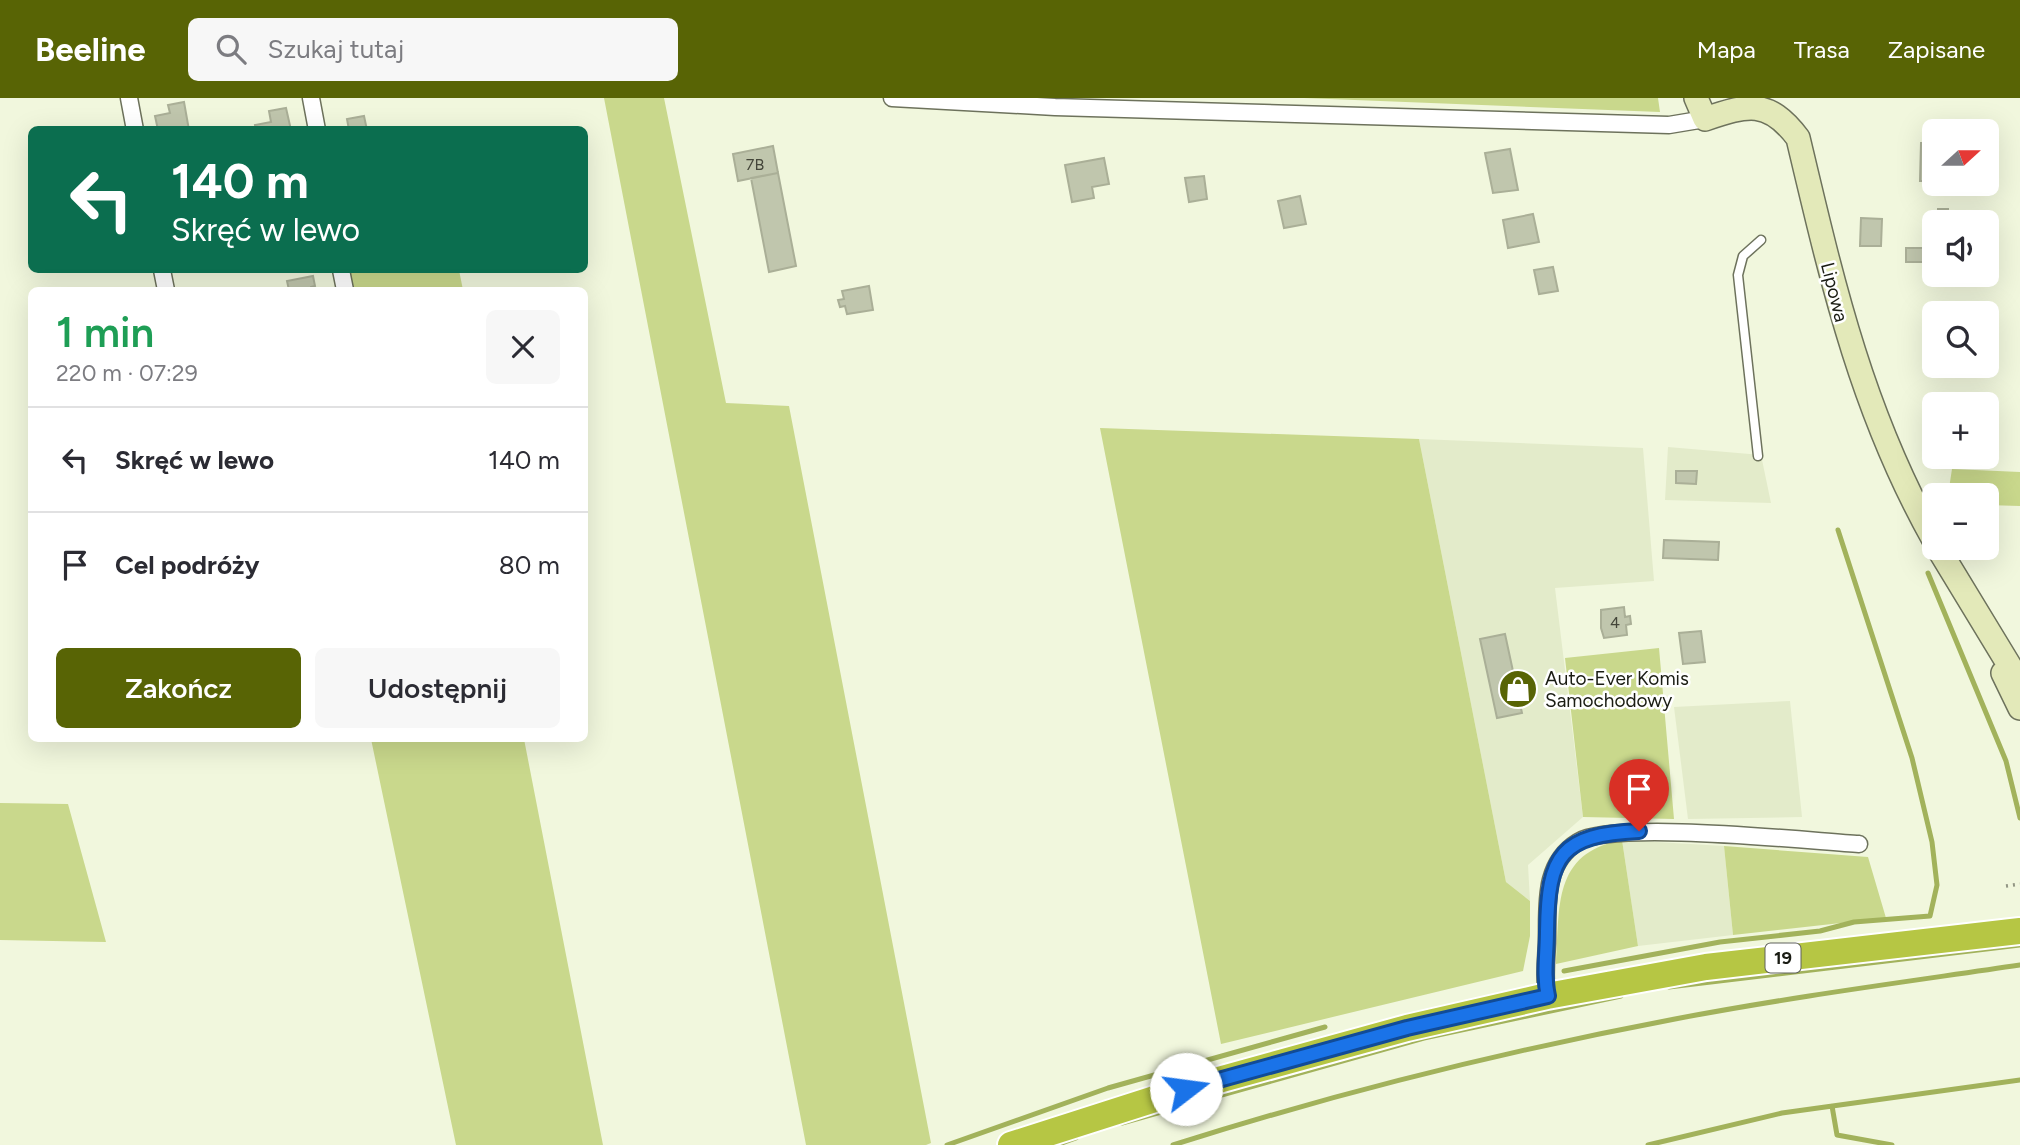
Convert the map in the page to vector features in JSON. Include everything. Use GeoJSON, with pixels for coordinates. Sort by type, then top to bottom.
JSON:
{"type":"FeatureCollection","features":[{"type":"Feature","properties":{"kind":"highway","name":"19"},"geometry":{"type":"LineString","coordinates":[[1011,1145],[1199,1085],[1407,1028],[1548,996],[1706,967],[2020,931]]}},
{"type":"Feature","properties":{"kind":"main road","name":"Lipowa"},"geometry":{"type":"LineString","coordinates":[[1701,108],[1752,106],[1778,117],[1798,138],[1845,333],[1877,423],[1922,515]]}},
{"type":"Feature","properties":{"kind":"main road","name":"Lipowa"},"geometry":{"type":"LineString","coordinates":[[1945,560],[1970,603]]}},
{"type":"Feature","properties":{"kind":"main road"},"geometry":{"type":"LineString","coordinates":[[1970,603],[2020,683]]}},
{"type":"Feature","properties":{"kind":"main road"},"geometry":{"type":"LineString","coordinates":[[1970,603],[2020,708]]}},
{"type":"Feature","properties":{"kind":"street"},"geometry":{"type":"LineString","coordinates":[[129,98],[134,126]]}},
{"type":"Feature","properties":{"kind":"street"},"geometry":{"type":"LineString","coordinates":[[311,98],[316,126]]}},
{"type":"Feature","properties":{"kind":"street"},"geometry":{"type":"LineString","coordinates":[[892,98],[1055,107],[1669,125],[1701,108]]}},
{"type":"Feature","properties":{"kind":"street"},"geometry":{"type":"LineString","coordinates":[[1548,996],[1545,980],[1547,891],[1554,871],[1577,842],[1591,836],[1639,831],[1859,844]]}},
{"type":"Feature","properties":{"kind":"lane"},"geometry":{"type":"LineString","coordinates":[[1758,456],[1738,275],[1743,256],[1761,240]]}},
{"type":"Feature","properties":{"kind":"path"},"geometry":{"type":"LineString","coordinates":[[2006,887],[2020,884]]}},
{"type":"Feature","properties":{"kind":"shaded area","name":"Auto-Ever Komis Samochodowy"},"geometry":{"type":"Polygon","coordinates":[[[1419,439],[1643,448],[1654,581],[1555,588],[1583,817],[1528,865],[1530,901],[1506,882],[1419,439]]]}},
{"type":"Feature","properties":{"kind":"shaded area"},"geometry":{"type":"Polygon","coordinates":[[[1668,447],[1761,455],[1771,503],[1665,500],[1668,447]]]}},
{"type":"Feature","properties":{"kind":"shaded area"},"geometry":{"type":"Polygon","coordinates":[[[1790,701],[1802,817],[1688,819],[1674,707],[1790,701]]]}},
{"type":"Feature","properties":{"kind":"shaded area"},"geometry":{"type":"Polygon","coordinates":[[[1622,840],[1724,846],[1733,935],[1638,946],[1622,840]]]}},
{"type":"Feature","properties":{"kind":"green space"},"geometry":{"type":"Polygon","coordinates":[[[604,98],[664,98],[726,403],[789,406],[931,1143],[926,1145],[806,1145],[604,98]]]}},
{"type":"Feature","properties":{"kind":"green space"},"geometry":{"type":"Polygon","coordinates":[[[1304,98],[1658,98],[1660,112],[1304,98]]]}},
{"type":"Feature","properties":{"kind":"green space"},"geometry":{"type":"Polygon","coordinates":[[[348,273],[460,273],[462,287],[351,287],[348,273]]]}},
{"type":"Feature","properties":{"kind":"green space"},"geometry":{"type":"Polygon","coordinates":[[[1100,428],[1419,439],[1506,882],[1530,901],[1530,936],[1523,971],[1221,1044],[1100,428]]]}},
{"type":"Feature","properties":{"kind":"green space"},"geometry":{"type":"Polygon","coordinates":[[[1952,469],[2020,472],[2020,506],[1999,505],[1999,483],[1950,483],[1952,469]]]}},
{"type":"Feature","properties":{"kind":"green space"},"geometry":{"type":"Polygon","coordinates":[[[1659,648],[1674,819],[1583,817],[1565,658],[1659,648]]]}},
{"type":"Feature","properties":{"kind":"green space"},"geometry":{"type":"Polygon","coordinates":[[[372,742],[525,742],[603,1145],[456,1145],[372,742]]]}},
{"type":"Feature","properties":{"kind":"green space"},"geometry":{"type":"Polygon","coordinates":[[[0,803],[68,804],[106,942],[0,940],[0,803]]]}},
{"type":"Feature","properties":{"kind":"green space"},"geometry":{"type":"Polygon","coordinates":[[[1622,840],[1638,946],[1556,964],[1560,903],[1571,870],[1583,857],[1599,847],[1622,840]]]}},
{"type":"Feature","properties":{"kind":"green space"},"geometry":{"type":"Polygon","coordinates":[[[1724,846],[1868,857],[1886,918],[1733,935],[1724,846]]]}},
{"type":"Feature","properties":{"kind":"building"},"geometry":{"type":"Polygon","coordinates":[[[184,102],[188,126],[157,126],[155,116],[170,113],[168,105],[184,102]]]}},
{"type":"Feature","properties":{"kind":"building"},"geometry":{"type":"Polygon","coordinates":[[[286,108],[290,126],[255,126],[271,122],[269,111],[286,108]]]}},
{"type":"Feature","properties":{"kind":"building"},"geometry":{"type":"Polygon","coordinates":[[[364,116],[366,126],[348,126],[347,119],[364,116]]]}},
{"type":"Feature","properties":{"kind":"building"},"geometry":{"type":"Polygon","coordinates":[[[1921,143],[1922,143],[1922,181],[1921,143]]]}},
{"type":"Feature","properties":{"kind":"building"},"geometry":{"type":"Polygon","coordinates":[[[773,146],[778,173],[738,181],[733,154],[773,146]]]}},
{"type":"Feature","properties":{"kind":"building"},"geometry":{"type":"Polygon","coordinates":[[[1510,149],[1518,190],[1493,193],[1485,153],[1510,149]]]}},
{"type":"Feature","properties":{"kind":"building"},"geometry":{"type":"Polygon","coordinates":[[[1104,158],[1109,184],[1092,187],[1094,198],[1072,202],[1065,165],[1104,158]]]}},
{"type":"Feature","properties":{"kind":"building"},"geometry":{"type":"Polygon","coordinates":[[[778,173],[796,266],[769,272],[751,178],[778,173]]]}},
{"type":"Feature","properties":{"kind":"building"},"geometry":{"type":"Polygon","coordinates":[[[1204,176],[1207,199],[1189,202],[1185,178],[1204,176]]]}},
{"type":"Feature","properties":{"kind":"building"},"geometry":{"type":"Polygon","coordinates":[[[1300,196],[1306,224],[1284,228],[1278,201],[1300,196]]]}},
{"type":"Feature","properties":{"kind":"building"},"geometry":{"type":"Polygon","coordinates":[[[1533,214],[1539,242],[1508,248],[1503,220],[1533,214]]]}},
{"type":"Feature","properties":{"kind":"building"},"geometry":{"type":"Polygon","coordinates":[[[1861,218],[1882,219],[1881,246],[1860,246],[1861,218]]]}},
{"type":"Feature","properties":{"kind":"building"},"geometry":{"type":"Polygon","coordinates":[[[1906,248],[1922,248],[1922,262],[1906,262],[1906,248]]]}},
{"type":"Feature","properties":{"kind":"building"},"geometry":{"type":"Polygon","coordinates":[[[1553,267],[1558,291],[1539,294],[1534,270],[1553,267]]]}},
{"type":"Feature","properties":{"kind":"building"},"geometry":{"type":"Polygon","coordinates":[[[313,276],[315,286],[288,287],[287,281],[313,276]]]}},
{"type":"Feature","properties":{"kind":"building"},"geometry":{"type":"Polygon","coordinates":[[[869,286],[873,310],[847,314],[845,306],[840,307],[838,300],[844,299],[842,291],[869,286]]]}},
{"type":"Feature","properties":{"kind":"building"},"geometry":{"type":"Polygon","coordinates":[[[1676,471],[1697,471],[1696,484],[1676,483],[1676,471]]]}},
{"type":"Feature","properties":{"kind":"building"},"geometry":{"type":"Polygon","coordinates":[[[1664,540],[1719,542],[1718,560],[1663,558],[1664,540]]]}},
{"type":"Feature","properties":{"kind":"building"},"geometry":{"type":"Polygon","coordinates":[[[1624,607],[1625,617],[1630,616],[1631,624],[1626,625],[1627,635],[1604,638],[1601,610],[1624,607]]]}},
{"type":"Feature","properties":{"kind":"building"},"geometry":{"type":"Polygon","coordinates":[[[1701,631],[1705,662],[1683,664],[1679,633],[1701,631]]]}},
{"type":"Feature","properties":{"kind":"building"},"geometry":{"type":"Polygon","coordinates":[[[1505,634],[1522,713],[1497,718],[1480,639],[1505,634]]]}},
{"type":"Feature","properties":{"kind":"waterway"},"geometry":{"type":"LineString","coordinates":[[1564,971],[1720,942],[1820,931],[1854,922],[1930,916],[1937,885],[1932,842],[1912,758],[1838,530]]}},
{"type":"Feature","properties":{"kind":"waterway"},"geometry":{"type":"LineString","coordinates":[[1928,573],[2006,761],[2020,818]]}},
{"type":"Feature","properties":{"kind":"waterway"},"geometry":{"type":"LineString","coordinates":[[1669,987],[2020,945]]}},
{"type":"Feature","properties":{"kind":"waterway"},"geometry":{"type":"LineString","coordinates":[[1173,1145],[1422,1074],[1548,1045],[1761,1004],[2020,965]]}},
{"type":"Feature","properties":{"kind":"waterway"},"geometry":{"type":"LineString","coordinates":[[1122,1123],[1424,1038],[1621,996]]}},
{"type":"Feature","properties":{"kind":"waterway"},"geometry":{"type":"LineString","coordinates":[[947,1145],[1108,1088],[1325,1027]]}},
{"type":"Feature","properties":{"kind":"waterway"},"geometry":{"type":"LineString","coordinates":[[1648,1145],[1782,1113],[2020,1080]]}},
{"type":"Feature","properties":{"kind":"waterway"},"geometry":{"type":"LineString","coordinates":[[1832,1106],[1837,1135],[1892,1145]]}},
{"type":"Feature","properties":{"kind":"waterway"},"geometry":{"type":"LineString","coordinates":[[1056,1145],[1076,1138]]}},
{"type":"Feature","properties":{"kind":"place","name":"Auto-Ever Komis Samochodowy"},"geometry":{"type":"Point","coordinates":[1518,689]}},
{"type":"Feature","properties":{"kind":"route"},"geometry":{"type":"LineString","coordinates":[[1186,1089],[1407,1028],[1548,996],[1545,980],[1547,891],[1554,871],[1577,842],[1591,836],[1639,831]]}}]}
